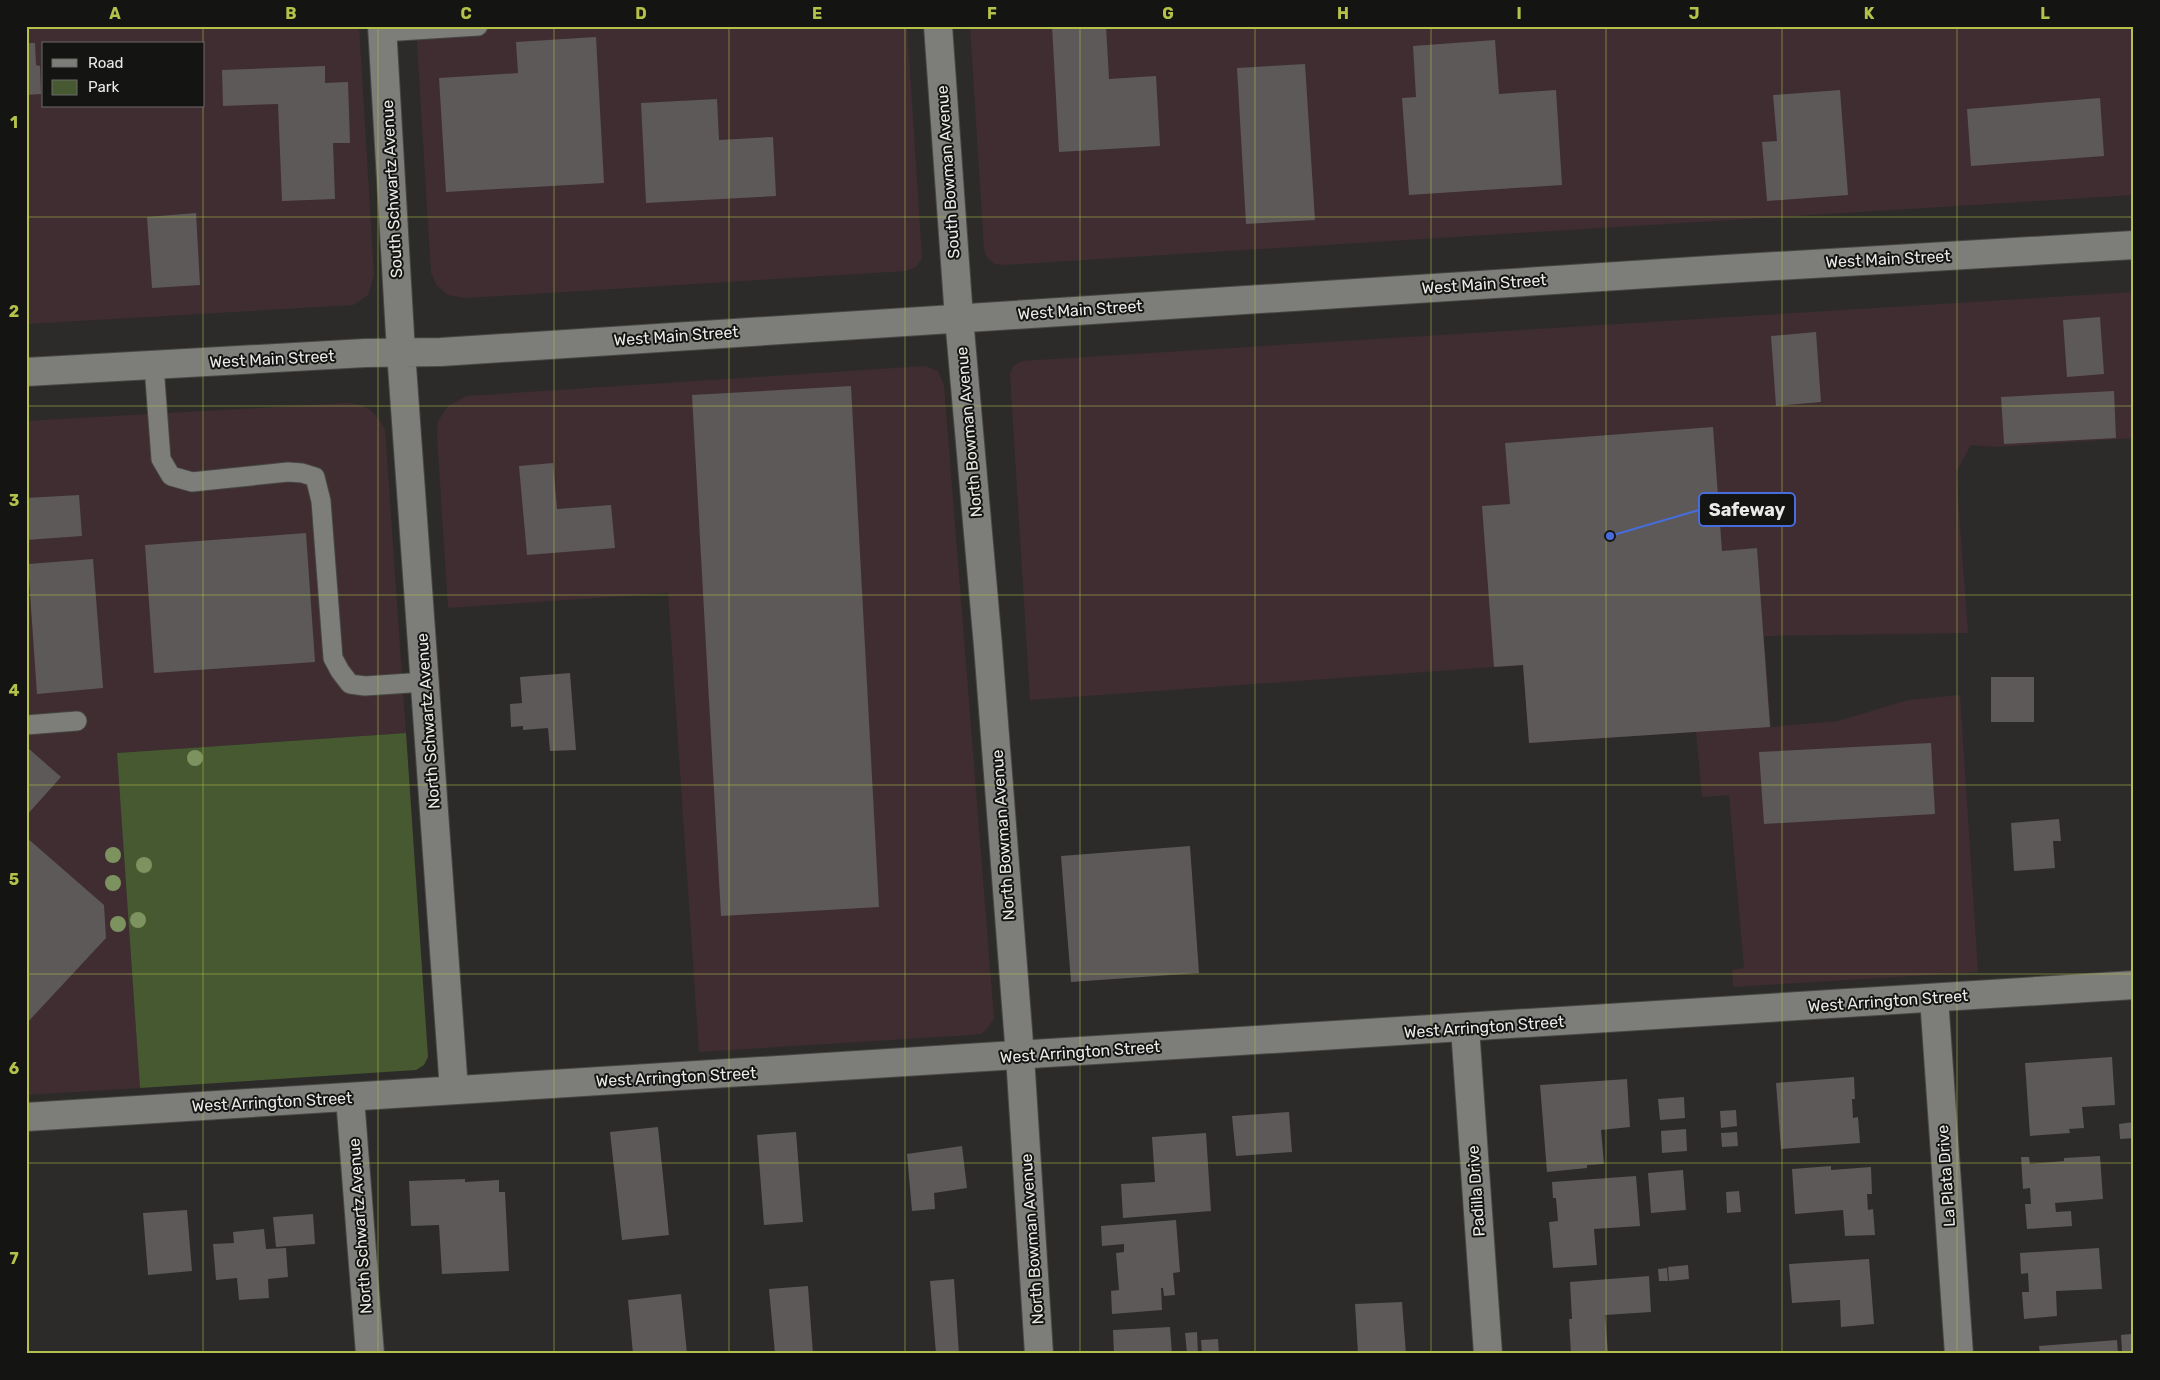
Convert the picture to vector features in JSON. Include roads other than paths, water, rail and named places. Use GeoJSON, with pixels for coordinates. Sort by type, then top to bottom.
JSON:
{"type":"FeatureCollection","features":[{"type":"Feature","properties":{"kind":"street","name":"South Bowman Avenue"},"geometry":{"type":"LineString","coordinates":[[938,26],[959,318]]}},
{"type":"Feature","properties":{"kind":"street","name":"South Schwartz Avenue"},"geometry":{"type":"LineString","coordinates":[[382,29],[401,352]]}},
{"type":"Feature","properties":{"kind":"street","name":"West Main Street"},"geometry":{"type":"LineString","coordinates":[[26,372],[401,352],[441,352],[1746,268],[2134,245]]}},
{"type":"Feature","properties":{"kind":"street","name":"North Bowman Avenue"},"geometry":{"type":"LineString","coordinates":[[959,318],[990,666],[1020,1056],[1039,1354]]}},
{"type":"Feature","properties":{"kind":"street","name":"North Schwartz Avenue"},"geometry":{"type":"LineString","coordinates":[[401,352],[454,1090]]}},
{"type":"Feature","properties":{"kind":"street","name":"West Arrington Street"},"geometry":{"type":"LineString","coordinates":[[26,1117],[2134,986]]}},
{"type":"Feature","properties":{"kind":"street","name":"La Plata Drive"},"geometry":{"type":"LineString","coordinates":[[1934,998],[1959,1354]]}},
{"type":"Feature","properties":{"kind":"street","name":"Padilla Drive"},"geometry":{"type":"LineString","coordinates":[[1464,1028],[1488,1354]]}},
{"type":"Feature","properties":{"kind":"street","name":"North Schwartz Avenue"},"geometry":{"type":"LineString","coordinates":[[350,1098],[370,1354]]}},
{"type":"Feature","properties":{"kind":"lane"},"geometry":{"type":"LineString","coordinates":[[382,29],[478,26]]}},
{"type":"Feature","properties":{"kind":"lane"},"geometry":{"type":"LineString","coordinates":[[154,366],[162,459],[171,476],[192,482],[288,472],[316,477],[321,501],[333,658],[350,684],[365,686],[425,682]]}},
{"type":"Feature","properties":{"kind":"lane"},"geometry":{"type":"LineString","coordinates":[[26,725],[77,721]]}},
{"type":"Feature","properties":{"kind":"place","name":"Safeway"},"geometry":{"type":"Point","coordinates":[1610,536]}}]}
